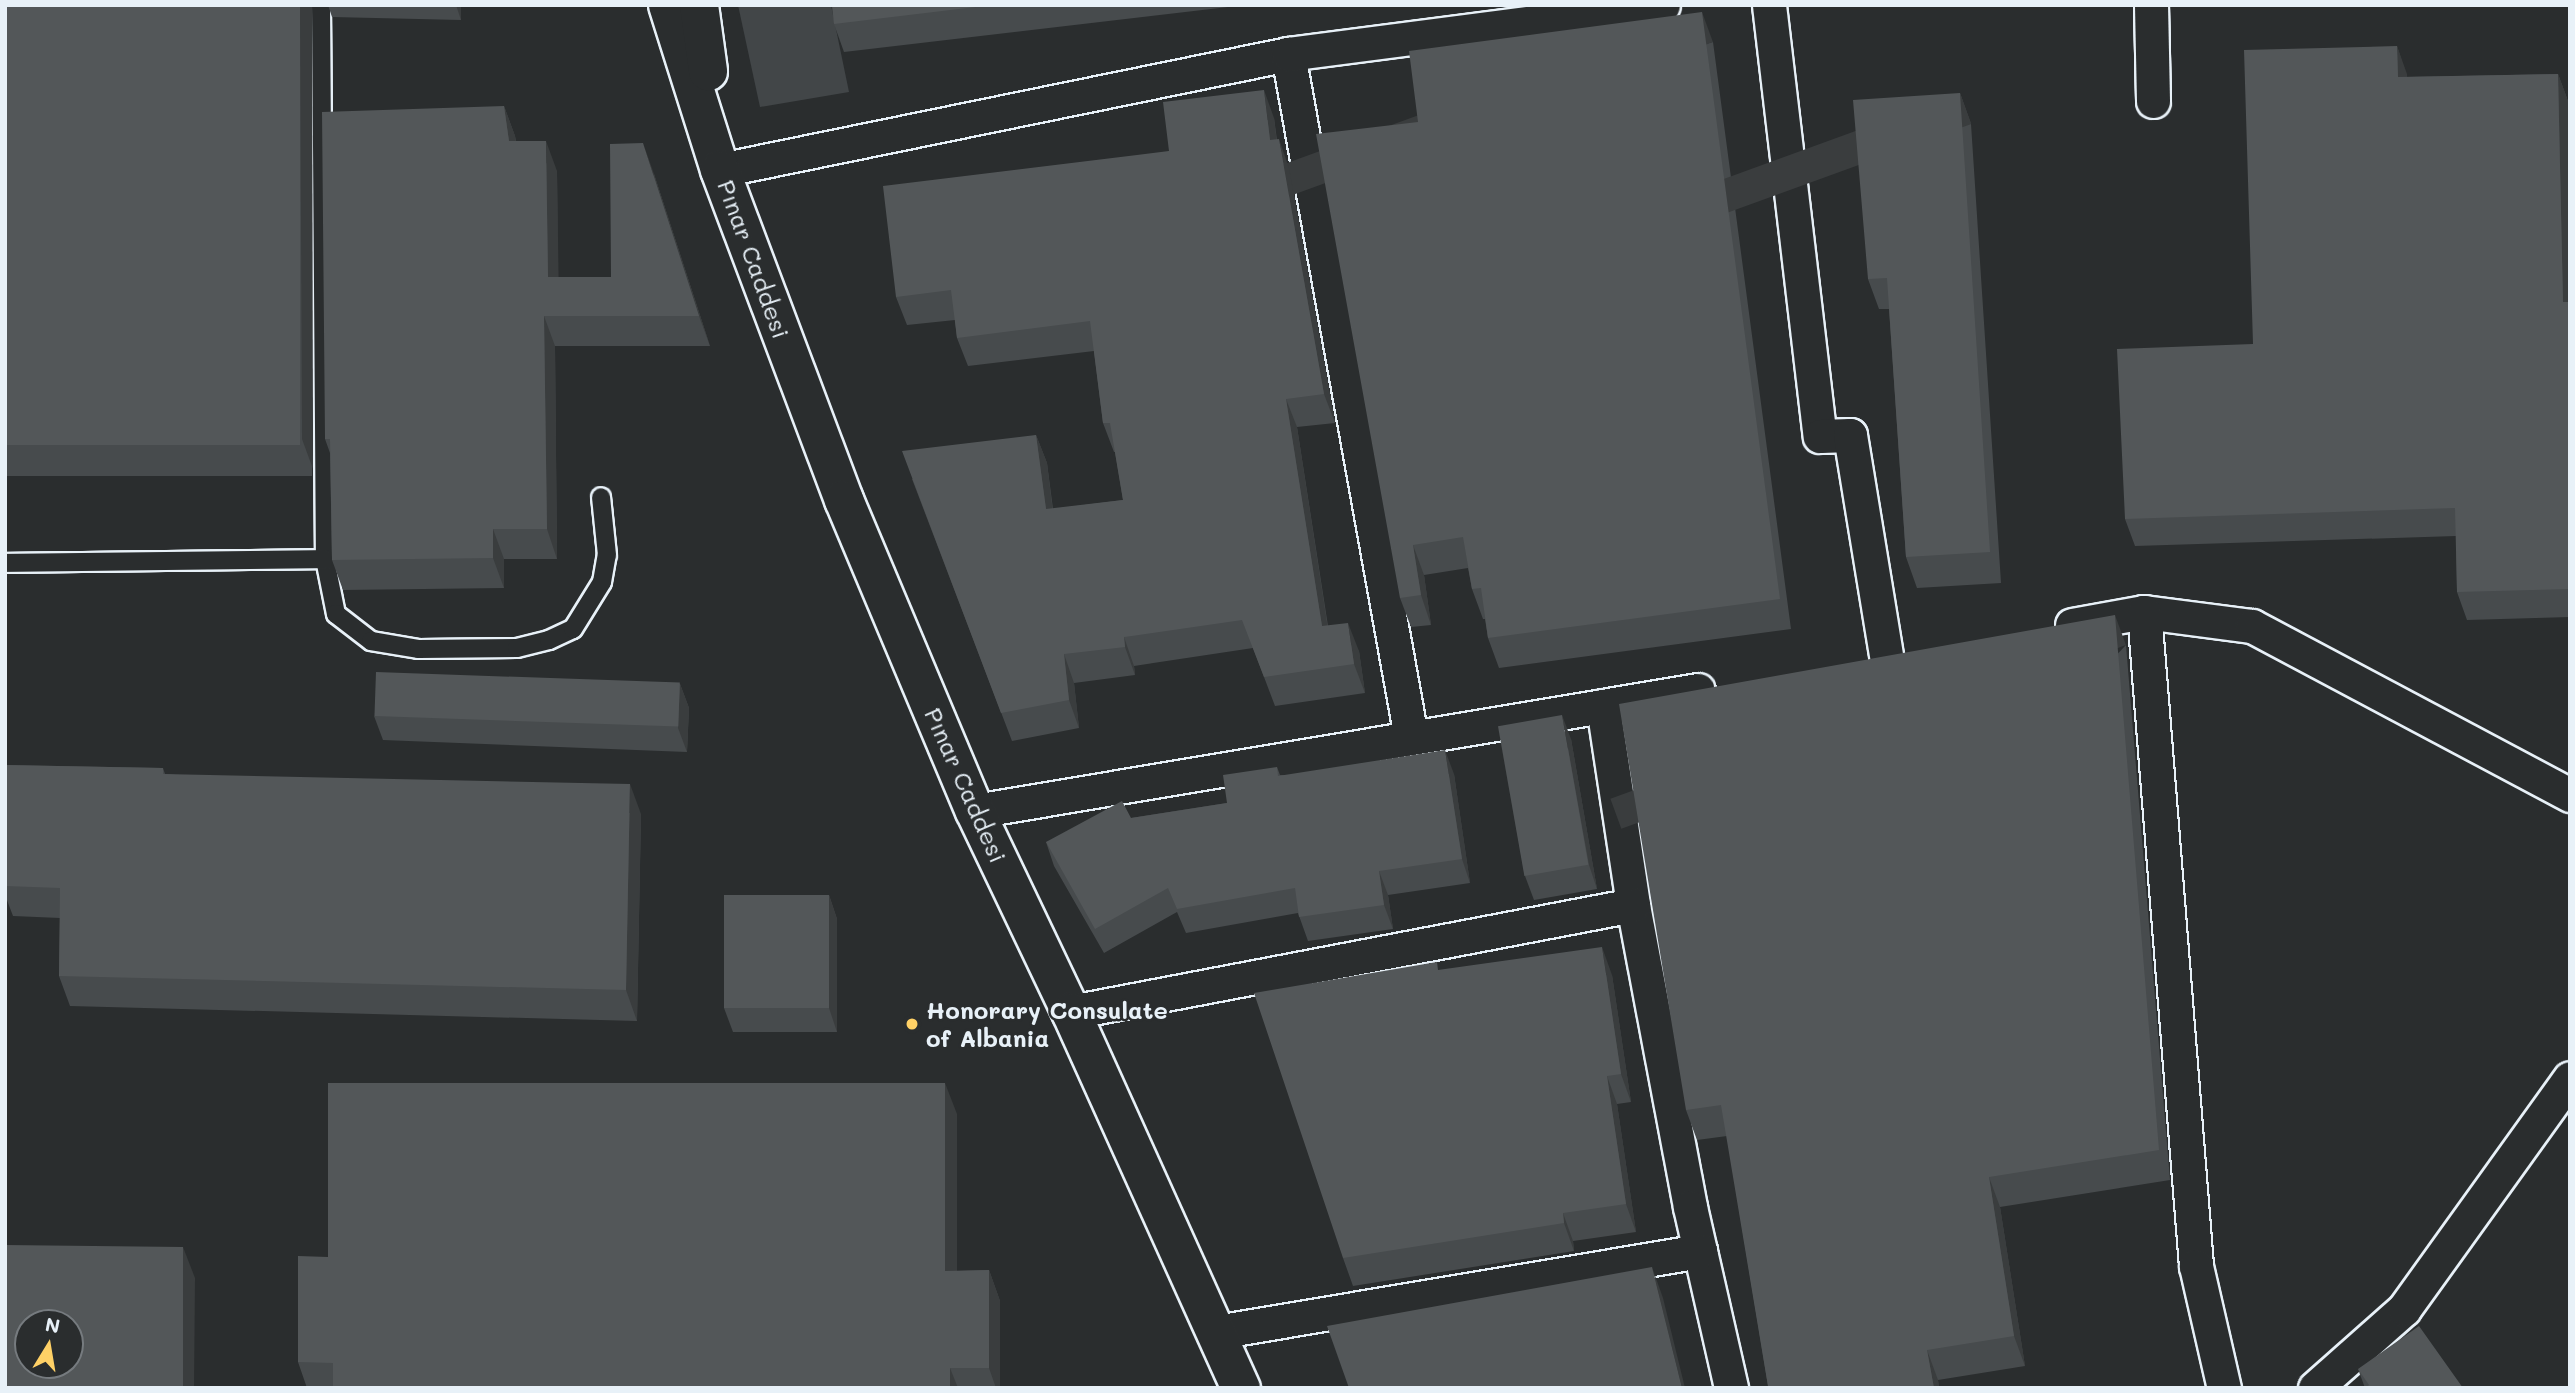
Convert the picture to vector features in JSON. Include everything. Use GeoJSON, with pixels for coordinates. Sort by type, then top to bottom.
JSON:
{"type":"FeatureCollection","features":[{"type":"Feature","properties":{"kind":"main road","name":"Pınar Caddesi"},"geometry":{"type":"LineString","coordinates":[[668,5],[720,170],[844,500],[975,811],[1072,1012],[1241,1388]]}},
{"type":"Feature","properties":{"kind":"main road","name":"Pınar Caddesi"},"geometry":{"type":"LineString","coordinates":[[699,5],[720,170]]}},
{"type":"Feature","properties":{"kind":"street"},"geometry":{"type":"LineString","coordinates":[[720,170],[1288,54],[1663,5]]}},
{"type":"Feature","properties":{"kind":"street"},"geometry":{"type":"LineString","coordinates":[[1769,5],[1820,436],[1850,435],[1887,660]]}},
{"type":"Feature","properties":{"kind":"street"},"geometry":{"type":"LineString","coordinates":[[2151,5],[2153,101]]}},
{"type":"Feature","properties":{"kind":"street"},"geometry":{"type":"LineString","coordinates":[[1288,54],[1411,737]]}},
{"type":"Feature","properties":{"kind":"street"},"geometry":{"type":"LineString","coordinates":[[2144,612],[2196,1266],[2224,1388]]}},
{"type":"Feature","properties":{"kind":"street"},"geometry":{"type":"LineString","coordinates":[[2036,632],[2144,612],[2252,626],[2570,795]]}},
{"type":"Feature","properties":{"kind":"street"},"geometry":{"type":"LineString","coordinates":[[975,811],[1725,686]]}},
{"type":"Feature","properties":{"kind":"street"},"geometry":{"type":"LineString","coordinates":[[1603,706],[1633,905],[1700,1251],[1731,1388]]}},
{"type":"Feature","properties":{"kind":"street"},"geometry":{"type":"LineString","coordinates":[[1072,1012],[1633,905]]}},
{"type":"Feature","properties":{"kind":"street"},"geometry":{"type":"LineString","coordinates":[[2315,1388],[2404,1309],[2570,1078]]}},
{"type":"Feature","properties":{"kind":"street"},"geometry":{"type":"LineString","coordinates":[[1216,1332],[1700,1251]]}},
{"type":"Feature","properties":{"kind":"lane"},"geometry":{"type":"LineString","coordinates":[[321,5],[325,559],[336,614],[371,641],[419,649],[517,648],[573,629],[588,609],[602,582],[607,555],[601,497]]}},
{"type":"Feature","properties":{"kind":"lane"},"geometry":{"type":"LineString","coordinates":[[5,564],[325,559]]}},
{"type":"Feature","properties":{"kind":"shaded area"},"geometry":{"type":"Polygon","coordinates":[[[738,5],[831,5],[849,92],[760,107],[738,5]]]}},
{"type":"Feature","properties":{"kind":"building"},"geometry":{"type":"Polygon","coordinates":[[[5,5],[300,5],[300,445],[5,445],[5,5]]]}},
{"type":"Feature","properties":{"kind":"building"},"geometry":{"type":"Polygon","coordinates":[[[832,5],[992,5],[834,24],[832,5]]]}},
{"type":"Feature","properties":{"kind":"building"},"geometry":{"type":"Polygon","coordinates":[[[1702,12],[1780,599],[1488,638],[1481,588],[1472,589],[1463,537],[1413,545],[1421,595],[1400,598],[1316,134],[1418,122],[1409,51],[1702,12]]]}},
{"type":"Feature","properties":{"kind":"building"},"geometry":{"type":"Polygon","coordinates":[[[2397,46],[2398,77],[2558,74],[2563,302],[2570,302],[2570,589],[2457,592],[2455,508],[2125,519],[2117,349],[2253,344],[2244,50],[2397,46]]]}},
{"type":"Feature","properties":{"kind":"building"},"geometry":{"type":"Polygon","coordinates":[[[1264,90],[1270,140],[1279,139],[1324,394],[1286,399],[1322,626],[1348,623],[1354,664],[1264,677],[1242,620],[1124,637],[1125,647],[1064,654],[1069,700],[1001,713],[902,451],[1036,435],[1046,509],[1123,500],[1110,423],[1103,423],[1090,321],[957,338],[951,290],[896,297],[883,186],[1169,151],[1163,102],[1264,90]]]}},
{"type":"Feature","properties":{"kind":"building"},"geometry":{"type":"Polygon","coordinates":[[[1960,93],[1990,552],[1906,557],[1887,278],[1868,279],[1853,100],[1960,93]]]}},
{"type":"Feature","properties":{"kind":"building"},"geometry":{"type":"Polygon","coordinates":[[[504,106],[509,141],[546,141],[548,277],[611,277],[610,144],[643,143],[699,316],[544,316],[547,529],[493,529],[493,558],[332,560],[330,439],[325,439],[322,112],[504,106]]]}},
{"type":"Feature","properties":{"kind":"building"},"geometry":{"type":"Polygon","coordinates":[[[2115,615],[2159,1150],[1989,1177],[2014,1336],[1927,1350],[1934,1388],[1760,1388],[1768,1386],[1721,1105],[1686,1110],[1619,704],[2115,615]]]}},
{"type":"Feature","properties":{"kind":"building"},"geometry":{"type":"Polygon","coordinates":[[[376,672],[680,683],[678,727],[374,716],[376,672]]]}},
{"type":"Feature","properties":{"kind":"building"},"geometry":{"type":"Polygon","coordinates":[[[1562,715],[1588,865],[1524,876],[1498,726],[1562,715]]]}},
{"type":"Feature","properties":{"kind":"building"},"geometry":{"type":"Polygon","coordinates":[[[1445,750],[1462,859],[1379,871],[1384,905],[1299,917],[1295,888],[1177,909],[1168,888],[1095,929],[1046,842],[1122,801],[1131,818],[1227,803],[1223,775],[1277,767],[1278,776],[1445,750]]]}},
{"type":"Feature","properties":{"kind":"building"},"geometry":{"type":"Polygon","coordinates":[[[5,765],[163,768],[163,774],[630,784],[626,990],[59,976],[60,888],[5,886],[5,765]]]}},
{"type":"Feature","properties":{"kind":"building"},"geometry":{"type":"Polygon","coordinates":[[[724,895],[829,895],[829,1008],[724,1008],[724,895]]]}},
{"type":"Feature","properties":{"kind":"building"},"geometry":{"type":"Polygon","coordinates":[[[1602,947],[1621,1074],[1607,1076],[1626,1204],[1563,1213],[1564,1223],[1343,1258],[1254,993],[1437,962],[1438,970],[1602,947]]]}},
{"type":"Feature","properties":{"kind":"building"},"geometry":{"type":"Polygon","coordinates":[[[328,1083],[945,1083],[945,1271],[989,1270],[989,1368],[950,1368],[950,1388],[333,1388],[333,1363],[298,1362],[298,1256],[328,1257],[328,1083]]]}},
{"type":"Feature","properties":{"kind":"building"},"geometry":{"type":"Polygon","coordinates":[[[5,1245],[183,1247],[183,1388],[5,1388],[5,1245]]]}},
{"type":"Feature","properties":{"kind":"building"},"geometry":{"type":"Polygon","coordinates":[[[1652,1267],[1682,1388],[1349,1388],[1327,1326],[1652,1267]]]}},
{"type":"Feature","properties":{"kind":"building"},"geometry":{"type":"Polygon","coordinates":[[[2419,1326],[2463,1388],[2365,1388],[2369,1385],[2358,1369],[2419,1326]]]}},
{"type":"Feature","properties":{"kind":"place","name":"Honorary Consulate of Albania"},"geometry":{"type":"Point","coordinates":[912,1024]}}]}
